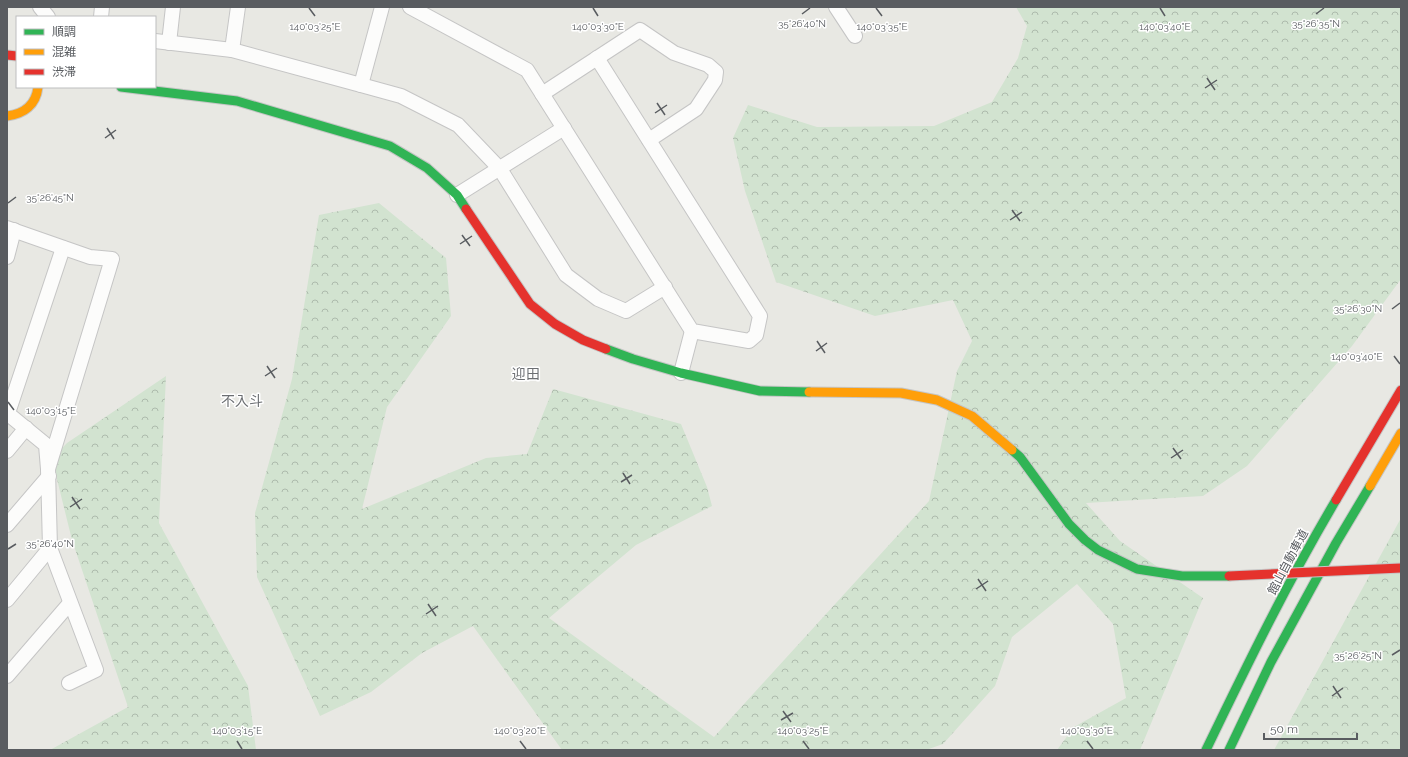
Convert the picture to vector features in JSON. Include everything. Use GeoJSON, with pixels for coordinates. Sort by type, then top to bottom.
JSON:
{"type":"FeatureCollection","features":[{"type":"Feature","properties":{"kind":"main road"},"geometry":{"type":"LineString","coordinates":[[7,116],[24,112],[32,104],[38,94],[38,88]]}},
{"type":"Feature","properties":{"kind":"main road"},"geometry":{"type":"LineString","coordinates":[[129,88],[237,101],[390,146],[427,168],[457,195],[530,304],[555,324],[583,340],[633,359],[681,373],[760,391],[901,393],[938,400],[972,416],[1020,457],[1069,524],[1085,540],[1115,560],[1137,569],[1182,576],[1229,576],[1401,568]]}},
{"type":"Feature","properties":{"kind":"main road","name":"館山自動車道"},"geometry":{"type":"LineString","coordinates":[[1206,750],[1253,652],[1316,534],[1401,390]]}},
{"type":"Feature","properties":{"kind":"main road"},"geometry":{"type":"LineString","coordinates":[[1229,750],[1271,662],[1336,543],[1401,433]]}},
{"type":"Feature","properties":{"kind":"street"},"geometry":{"type":"LineString","coordinates":[[40,7],[47,16]]}},
{"type":"Feature","properties":{"kind":"street"},"geometry":{"type":"LineString","coordinates":[[173,7],[162,42],[232,50],[402,96],[458,125],[500,169],[566,275],[598,300],[626,311],[664,287]]}},
{"type":"Feature","properties":{"kind":"street"},"geometry":{"type":"LineString","coordinates":[[232,50],[238,7]]}},
{"type":"Feature","properties":{"kind":"street"},"geometry":{"type":"LineString","coordinates":[[361,85],[382,7]]}},
{"type":"Feature","properties":{"kind":"street"},"geometry":{"type":"LineString","coordinates":[[410,7],[527,70],[692,331],[681,373]]}},
{"type":"Feature","properties":{"kind":"street"},"geometry":{"type":"LineString","coordinates":[[836,7],[855,36]]}},
{"type":"Feature","properties":{"kind":"street"},"geometry":{"type":"LineString","coordinates":[[542,94],[640,30],[674,53],[708,65],[716,72],[714,80],[696,109],[649,140]]}},
{"type":"Feature","properties":{"kind":"street"},"geometry":{"type":"LineString","coordinates":[[597,58],[760,316],[756,335],[749,341],[692,331]]}},
{"type":"Feature","properties":{"kind":"street"},"geometry":{"type":"LineString","coordinates":[[457,195],[564,128]]}},
{"type":"Feature","properties":{"kind":"street"},"geometry":{"type":"LineString","coordinates":[[7,257],[11,229],[90,257],[112,260],[48,472],[7,524]]}},
{"type":"Feature","properties":{"kind":"street"},"geometry":{"type":"LineString","coordinates":[[63,248],[8,413],[46,445],[50,548],[96,670],[69,683]]}},
{"type":"Feature","properties":{"kind":"street"},"geometry":{"type":"LineString","coordinates":[[7,451],[26,428]]}},
{"type":"Feature","properties":{"kind":"street"},"geometry":{"type":"LineString","coordinates":[[7,600],[50,548]]}},
{"type":"Feature","properties":{"kind":"street"},"geometry":{"type":"LineString","coordinates":[[7,676],[70,603]]}},
{"type":"Feature","properties":{"kind":"green space"},"geometry":{"type":"Polygon","coordinates":[[[1016,7],[1401,7],[1401,279],[1352,346],[1247,466],[1203,496],[1086,503],[1120,541],[1203,598],[1140,750],[1057,750],[1074,727],[1126,698],[1113,624],[1077,584],[1012,637],[995,686],[943,744],[926,750],[562,750],[473,626],[422,653],[371,692],[320,716],[257,577],[255,513],[292,379],[319,215],[379,203],[446,258],[451,316],[387,407],[362,509],[486,458],[527,454],[553,389],[681,424],[707,487],[712,506],[636,545],[549,618],[714,737],[929,501],[957,371],[972,341],[953,300],[875,316],[776,282],[745,191],[733,138],[748,105],[817,127],[934,126],[992,102],[1018,58],[1027,26],[1016,7]]]}},
{"type":"Feature","properties":{"kind":"green space"},"geometry":{"type":"Polygon","coordinates":[[[166,376],[159,523],[248,686],[256,750],[50,750],[128,707],[72,540],[52,459],[67,443],[166,376]]]}},
{"type":"Feature","properties":{"kind":"green space"},"geometry":{"type":"Polygon","coordinates":[[[1401,518],[1401,750],[1274,750],[1401,518]]]}},
{"type":"Feature","properties":{"kind":"traffic: fast"},"geometry":{"type":"LineString","coordinates":[[129,88],[237,101],[390,146],[427,168],[457,195],[466,209]]}},
{"type":"Feature","properties":{"kind":"traffic: fast"},"geometry":{"type":"LineString","coordinates":[[606,349],[633,359],[681,373],[760,391],[809,392]]}},
{"type":"Feature","properties":{"kind":"traffic: fast"},"geometry":{"type":"LineString","coordinates":[[1012,450],[1020,457],[1069,524],[1085,540],[1098,550],[1137,569],[1182,576],[1229,576]]}},
{"type":"Feature","properties":{"kind":"traffic: fast"},"geometry":{"type":"LineString","coordinates":[[1229,750],[1271,662],[1336,543],[1370,486]]}},
{"type":"Feature","properties":{"kind":"traffic: fast"},"geometry":{"type":"LineString","coordinates":[[1206,750],[1252,655],[1336,500]]}},
{"type":"Feature","properties":{"kind":"traffic: slow"},"geometry":{"type":"LineString","coordinates":[[7,116],[19,113],[28,108],[35,99],[38,88]]}},
{"type":"Feature","properties":{"kind":"traffic: slow"},"geometry":{"type":"LineString","coordinates":[[809,392],[901,393],[937,400],[972,416],[1012,450]]}},
{"type":"Feature","properties":{"kind":"traffic: slow"},"geometry":{"type":"LineString","coordinates":[[1370,486],[1401,433]]}},
{"type":"Feature","properties":{"kind":"traffic: jam"},"geometry":{"type":"LineString","coordinates":[[7,55],[16,56]]}},
{"type":"Feature","properties":{"kind":"traffic: jam"},"geometry":{"type":"LineString","coordinates":[[466,209],[530,304],[555,324],[583,340],[606,349]]}},
{"type":"Feature","properties":{"kind":"traffic: jam"},"geometry":{"type":"LineString","coordinates":[[1336,500],[1401,390]]}},
{"type":"Feature","properties":{"kind":"traffic: jam"},"geometry":{"type":"LineString","coordinates":[[1229,576],[1401,568]]}},
{"type":"Feature","properties":{"kind":"district","name":"迎田"},"geometry":{"type":"Point","coordinates":[526,374]}},
{"type":"Feature","properties":{"kind":"district","name":"不入斗"},"geometry":{"type":"Point","coordinates":[242,401]}}]}
